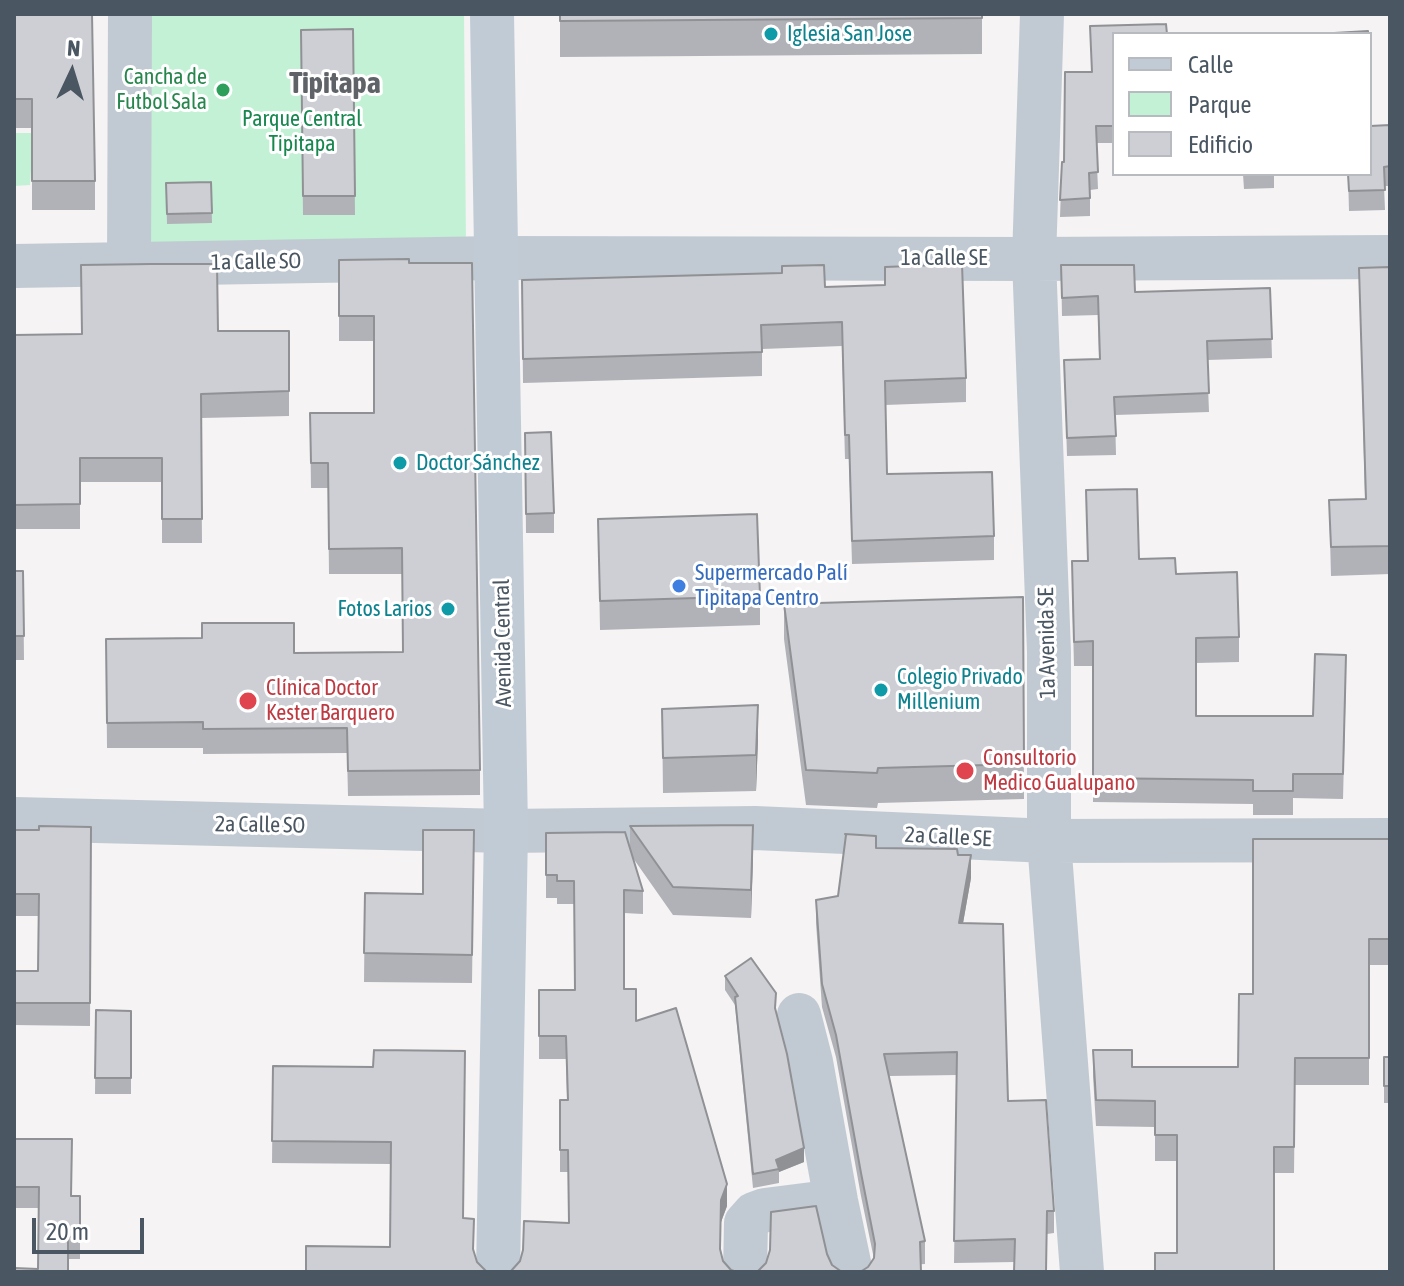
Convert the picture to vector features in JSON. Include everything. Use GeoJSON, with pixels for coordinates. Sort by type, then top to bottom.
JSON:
{"type":"FeatureCollection","features":[{"type":"Feature","properties":{"kind":"main road","name":"Avenida Central"},"geometry":{"type":"LineString","coordinates":[[492,14],[506,831],[498,1272]]}},
{"type":"Feature","properties":{"kind":"street"},"geometry":{"type":"LineString","coordinates":[[129,264],[130,14]]}},
{"type":"Feature","properties":{"kind":"street","name":"1a Avenida SE"},"geometry":{"type":"LineString","coordinates":[[1042,14],[1034,259],[1049,652],[1049,841],[1082,1272]]}},
{"type":"Feature","properties":{"kind":"street","name":"1a Calle SE"},"geometry":{"type":"LineString","coordinates":[[497,258],[1390,257]]}},
{"type":"Feature","properties":{"kind":"street","name":"1a Calle SO"},"geometry":{"type":"LineString","coordinates":[[14,266],[497,258]]}},
{"type":"Feature","properties":{"kind":"street","name":"2a Calle SO"},"geometry":{"type":"LineString","coordinates":[[14,819],[506,831]]}},
{"type":"Feature","properties":{"kind":"street","name":"2a Calle SE"},"geometry":{"type":"LineString","coordinates":[[506,831],[755,828],[1049,841],[1390,840]]}},
{"type":"Feature","properties":{"kind":"street"},"geometry":{"type":"LineString","coordinates":[[799,1015],[811,1062],[851,1272]]}},
{"type":"Feature","properties":{"kind":"street"},"geometry":{"type":"LineString","coordinates":[[745,1272],[746,1223],[754,1214],[836,1201]]}},
{"type":"Feature","properties":{"kind":"green space","name":"Parque Central Tipitapa"},"geometry":{"type":"Polygon","coordinates":[[[137,14],[464,14],[466,248],[138,250],[137,14]]]}},
{"type":"Feature","properties":{"kind":"green space"},"geometry":{"type":"Polygon","coordinates":[[[14,133],[38,133],[59,169],[31,170],[30,185],[14,186],[14,133]]]}},
{"type":"Feature","properties":{"kind":"building"},"geometry":{"type":"Polygon","coordinates":[[[14,14],[92,14],[95,181],[32,181],[32,99],[14,99],[14,14]]]}},
{"type":"Feature","properties":{"kind":"building"},"geometry":{"type":"Polygon","coordinates":[[[560,14],[982,14],[982,18],[560,21],[560,14]]]}},
{"type":"Feature","properties":{"kind":"building"},"geometry":{"type":"Polygon","coordinates":[[[1166,24],[1167,32],[1112,32],[1112,126],[1096,126],[1098,172],[1089,173],[1090,198],[1060,200],[1064,162],[1065,72],[1092,72],[1090,26],[1166,24]]]}},
{"type":"Feature","properties":{"kind":"building"},"geometry":{"type":"Polygon","coordinates":[[[353,29],[355,196],[303,196],[301,30],[353,29]]]}},
{"type":"Feature","properties":{"kind":"building"},"geometry":{"type":"Polygon","coordinates":[[[1390,125],[1390,166],[1384,167],[1385,190],[1349,191],[1348,176],[1372,176],[1372,126],[1390,125]]]}},
{"type":"Feature","properties":{"kind":"building"},"geometry":{"type":"Polygon","coordinates":[[[211,182],[212,213],[167,214],[166,183],[211,182]]]}},
{"type":"Feature","properties":{"kind":"building"},"geometry":{"type":"Polygon","coordinates":[[[409,259],[409,263],[472,263],[480,770],[348,771],[347,728],[203,729],[203,722],[107,723],[106,639],[202,638],[202,623],[294,623],[294,653],[403,652],[402,548],[329,549],[328,463],[311,463],[310,413],[374,413],[374,316],[339,316],[339,260],[409,259]]]}},
{"type":"Feature","properties":{"kind":"building"},"geometry":{"type":"Polygon","coordinates":[[[217,264],[218,331],[289,331],[289,391],[201,394],[202,519],[162,519],[162,458],[80,458],[80,504],[14,505],[14,335],[82,334],[81,265],[217,264]]]}},
{"type":"Feature","properties":{"kind":"building"},"geometry":{"type":"Polygon","coordinates":[[[962,264],[966,378],[885,381],[887,474],[992,472],[994,536],[852,541],[842,322],[761,325],[762,352],[523,359],[522,280],[782,273],[782,266],[824,265],[825,287],[885,285],[885,267],[962,264]]]}},
{"type":"Feature","properties":{"kind":"building"},"geometry":{"type":"Polygon","coordinates":[[[1061,265],[1134,265],[1135,292],[1270,288],[1272,339],[1207,341],[1209,393],[1114,397],[1116,436],[1067,438],[1064,360],[1100,359],[1098,296],[1062,298],[1061,265]]]}},
{"type":"Feature","properties":{"kind":"building"},"geometry":{"type":"Polygon","coordinates":[[[1390,267],[1390,546],[1331,547],[1329,500],[1366,499],[1359,268],[1390,267]]]}},
{"type":"Feature","properties":{"kind":"building"},"geometry":{"type":"Polygon","coordinates":[[[551,432],[554,513],[526,514],[525,433],[551,432]]]}},
{"type":"Feature","properties":{"kind":"building"},"geometry":{"type":"Polygon","coordinates":[[[1137,489],[1139,559],[1175,558],[1176,574],[1237,572],[1239,637],[1196,638],[1196,716],[1313,716],[1315,654],[1346,655],[1343,774],[1293,774],[1293,791],[1253,791],[1253,780],[1093,778],[1093,641],[1074,642],[1072,561],[1088,561],[1086,490],[1137,489]]]}},
{"type":"Feature","properties":{"kind":"building"},"geometry":{"type":"Polygon","coordinates":[[[14,505],[15,571],[23,571],[24,636],[14,636],[14,505]]]}},
{"type":"Feature","properties":{"kind":"building","name":"Supermercado Palí Tipitapa Centro"},"geometry":{"type":"Polygon","coordinates":[[[757,514],[760,596],[600,601],[598,519],[757,514]]]}},
{"type":"Feature","properties":{"kind":"building","name":"Colegio Privado Millenium"},"geometry":{"type":"Polygon","coordinates":[[[1023,597],[1024,764],[878,768],[877,773],[806,770],[784,604],[1023,597]]]}},
{"type":"Feature","properties":{"kind":"building"},"geometry":{"type":"Polygon","coordinates":[[[758,705],[756,755],[663,758],[662,709],[758,705]]]}},
{"type":"Feature","properties":{"kind":"building"},"geometry":{"type":"Polygon","coordinates":[[[753,825],[751,890],[673,887],[630,826],[753,825]]]}},
{"type":"Feature","properties":{"kind":"building"},"geometry":{"type":"Polygon","coordinates":[[[39,826],[91,827],[90,1003],[14,1003],[14,971],[38,971],[39,894],[14,894],[14,830],[39,830],[39,826]]]}},
{"type":"Feature","properties":{"kind":"building"},"geometry":{"type":"Polygon","coordinates":[[[423,830],[474,830],[472,955],[364,953],[365,893],[423,894],[423,830]]]}},
{"type":"Feature","properties":{"kind":"building"},"geometry":{"type":"Polygon","coordinates":[[[625,832],[643,891],[624,890],[624,989],[636,989],[636,1021],[676,1008],[727,1184],[721,1200],[720,1249],[723,1261],[737,1272],[506,1272],[520,1261],[524,1221],[569,1223],[568,1150],[560,1150],[560,1100],[568,1100],[566,1036],[539,1036],[539,990],[575,990],[574,881],[557,881],[557,875],[546,875],[546,833],[625,832]]]}},
{"type":"Feature","properties":{"kind":"building"},"geometry":{"type":"Polygon","coordinates":[[[845,834],[876,836],[876,848],[957,849],[958,855],[971,855],[959,923],[1003,924],[1008,1101],[1046,1100],[1054,1211],[1047,1211],[1046,1272],[1014,1272],[1015,1239],[954,1241],[957,1052],[884,1054],[925,1241],[920,1242],[921,1272],[860,1272],[874,1258],[875,1244],[836,1035],[822,984],[816,900],[838,896],[845,834]]]}},
{"type":"Feature","properties":{"kind":"building"},"geometry":{"type":"Polygon","coordinates":[[[1253,839],[1390,839],[1390,939],[1369,939],[1369,1058],[1295,1058],[1294,1147],[1274,1147],[1274,1272],[1155,1272],[1155,1253],[1177,1253],[1177,1135],[1155,1135],[1155,1101],[1096,1100],[1093,1050],[1132,1050],[1132,1067],[1238,1067],[1239,994],[1253,994],[1253,839]]]}},
{"type":"Feature","properties":{"kind":"building"},"geometry":{"type":"Polygon","coordinates":[[[751,958],[776,993],[775,1008],[787,1054],[804,1148],[776,1160],[779,1169],[753,1174],[735,997],[738,996],[725,976],[751,958]]]}},
{"type":"Feature","properties":{"kind":"building"},"geometry":{"type":"Polygon","coordinates":[[[96,1010],[131,1011],[131,1078],[95,1078],[96,1010]]]}},
{"type":"Feature","properties":{"kind":"building"},"geometry":{"type":"Polygon","coordinates":[[[374,1050],[465,1051],[463,1218],[474,1219],[473,1249],[477,1262],[490,1272],[306,1272],[306,1246],[390,1247],[391,1142],[272,1141],[273,1066],[373,1067],[374,1050]]]}},
{"type":"Feature","properties":{"kind":"building"},"geometry":{"type":"Polygon","coordinates":[[[1384,1057],[1390,1057],[1390,1086],[1384,1086],[1384,1057]]]}},
{"type":"Feature","properties":{"kind":"building"},"geometry":{"type":"Polygon","coordinates":[[[14,1139],[72,1139],[71,1196],[80,1196],[80,1237],[68,1237],[68,1272],[14,1272],[14,1268],[38,1269],[39,1187],[14,1187],[14,1139]]]}},
{"type":"Feature","properties":{"kind":"building"},"geometry":{"type":"Polygon","coordinates":[[[816,1206],[827,1254],[832,1265],[842,1272],[752,1272],[758,1271],[766,1263],[770,1250],[771,1212],[816,1206]]]}},
{"type":"Feature","properties":{"kind":"place","name":"Iglesia San Jose"},"geometry":{"type":"Point","coordinates":[771,34]}},
{"type":"Feature","properties":{"kind":"place","name":"Cancha de Futbol Sala"},"geometry":{"type":"Point","coordinates":[223,90]}},
{"type":"Feature","properties":{"kind":"place","name":"Doctor Sánchez"},"geometry":{"type":"Point","coordinates":[400,463]}},
{"type":"Feature","properties":{"kind":"place","name":"Supermercado Palí Tipitapa Centro"},"geometry":{"type":"Point","coordinates":[679,586]}},
{"type":"Feature","properties":{"kind":"place","name":"Fotos Larios"},"geometry":{"type":"Point","coordinates":[448,609]}},
{"type":"Feature","properties":{"kind":"place","name":"Colegio Privado Millenium"},"geometry":{"type":"Point","coordinates":[881,690]}},
{"type":"Feature","properties":{"kind":"place","name":"Clínica Doctor Kester Barquero"},"geometry":{"type":"Point","coordinates":[248,701]}},
{"type":"Feature","properties":{"kind":"place","name":"Consultorio Medico Gualupano"},"geometry":{"type":"Point","coordinates":[965,771]}},
{"type":"Feature","properties":{"kind":"district","name":"Tipitapa"},"geometry":{"type":"Point","coordinates":[335,84]}}]}
